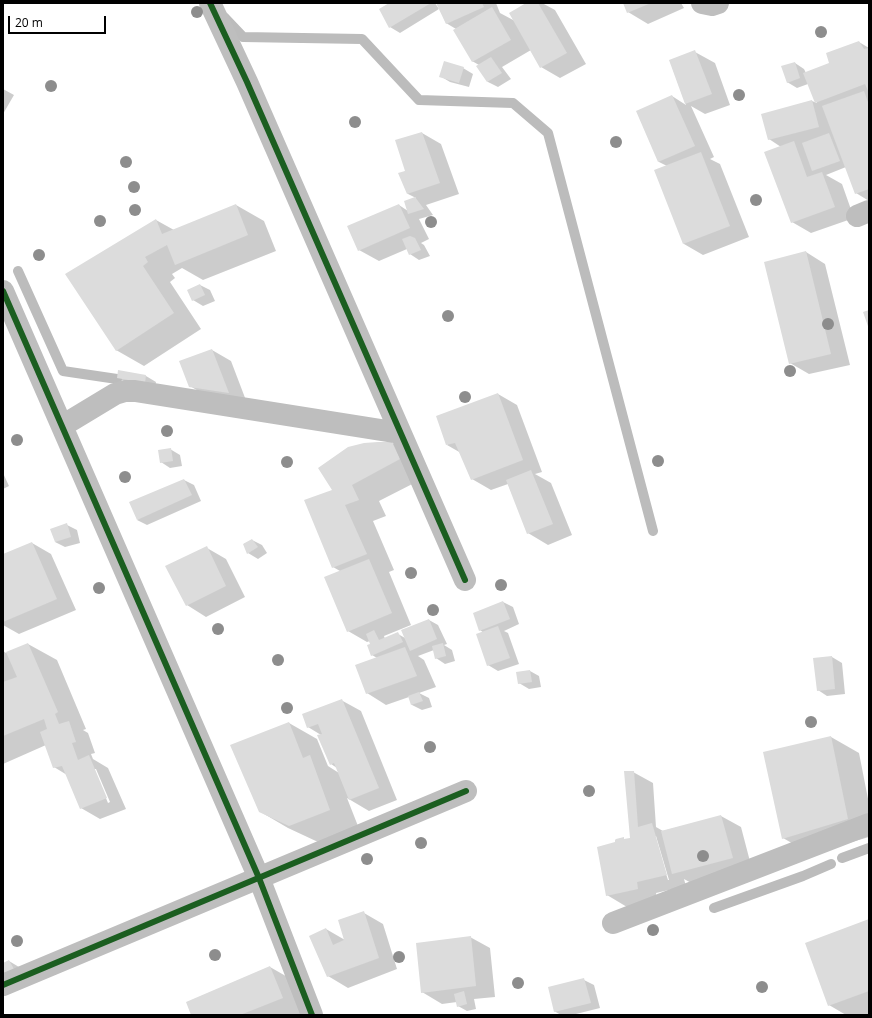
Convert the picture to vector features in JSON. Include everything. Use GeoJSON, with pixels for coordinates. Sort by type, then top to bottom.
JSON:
{"type":"FeatureCollection","features":[{"type":"Feature","properties":{"kind":"street"},"geometry":{"type":"LineString","coordinates":[[210,3],[247,82],[465,580]]}},
{"type":"Feature","properties":{"kind":"street"},"geometry":{"type":"LineString","coordinates":[[702,3],[712,5],[718,3]]}},
{"type":"Feature","properties":{"kind":"street"},"geometry":{"type":"LineString","coordinates":[[3,291],[259,878],[312,1015]]}},
{"type":"Feature","properties":{"kind":"street"},"geometry":{"type":"LineString","coordinates":[[62,426],[115,394],[125,391],[136,391],[400,433]]}},
{"type":"Feature","properties":{"kind":"street"},"geometry":{"type":"LineString","coordinates":[[3,985],[466,791]]}},
{"type":"Feature","properties":{"kind":"street"},"geometry":{"type":"LineString","coordinates":[[614,923],[869,824]]}},
{"type":"Feature","properties":{"kind":"building"},"geometry":{"type":"Polygon","coordinates":[[[389,3],[431,3],[389,28],[379,9],[389,3]]]}},
{"type":"Feature","properties":{"kind":"building"},"geometry":{"type":"Polygon","coordinates":[[[436,3],[482,3],[484,7],[446,24],[436,3]]]}},
{"type":"Feature","properties":{"kind":"building"},"geometry":{"type":"Polygon","coordinates":[[[526,3],[538,3],[567,53],[540,68],[509,13],[526,3]]]}},
{"type":"Feature","properties":{"kind":"building"},"geometry":{"type":"Polygon","coordinates":[[[623,3],[651,3],[627,13],[623,3]]]}},
{"type":"Feature","properties":{"kind":"building"},"geometry":{"type":"Polygon","coordinates":[[[492,7],[511,40],[472,62],[453,30],[492,7]]]}},
{"type":"Feature","properties":{"kind":"building"},"geometry":{"type":"Polygon","coordinates":[[[859,41],[864,49],[869,48],[869,93],[865,84],[815,103],[803,73],[829,63],[826,53],[859,41]]]}},
{"type":"Feature","properties":{"kind":"building"},"geometry":{"type":"Polygon","coordinates":[[[695,50],[712,94],[685,104],[669,60],[695,50]]]}},
{"type":"Feature","properties":{"kind":"building"},"geometry":{"type":"Polygon","coordinates":[[[491,57],[502,73],[487,82],[476,66],[491,57]]]}},
{"type":"Feature","properties":{"kind":"building"},"geometry":{"type":"Polygon","coordinates":[[[444,61],[464,67],[459,83],[439,77],[444,61]]]}},
{"type":"Feature","properties":{"kind":"building"},"geometry":{"type":"Polygon","coordinates":[[[795,62],[800,78],[787,83],[781,66],[795,62]]]}},
{"type":"Feature","properties":{"kind":"building"},"geometry":{"type":"Polygon","coordinates":[[[864,91],[869,105],[869,189],[855,194],[822,106],[864,91]]]}},
{"type":"Feature","properties":{"kind":"building"},"geometry":{"type":"Polygon","coordinates":[[[672,95],[695,146],[658,162],[636,111],[672,95]]]}},
{"type":"Feature","properties":{"kind":"building"},"geometry":{"type":"Polygon","coordinates":[[[812,100],[819,127],[768,140],[761,114],[812,100]]]}},
{"type":"Feature","properties":{"kind":"building"},"geometry":{"type":"Polygon","coordinates":[[[422,132],[440,183],[407,194],[398,173],[405,171],[395,140],[422,132]]]}},
{"type":"Feature","properties":{"kind":"building"},"geometry":{"type":"Polygon","coordinates":[[[829,133],[840,161],[812,171],[802,143],[829,133]]]}},
{"type":"Feature","properties":{"kind":"building"},"geometry":{"type":"Polygon","coordinates":[[[794,141],[807,177],[822,172],[835,207],[791,223],[764,152],[794,141]]]}},
{"type":"Feature","properties":{"kind":"building"},"geometry":{"type":"Polygon","coordinates":[[[701,152],[730,226],[683,244],[654,170],[701,152]]]}},
{"type":"Feature","properties":{"kind":"building"},"geometry":{"type":"Polygon","coordinates":[[[415,197],[424,209],[408,214],[404,201],[415,197]]]}},
{"type":"Feature","properties":{"kind":"building"},"geometry":{"type":"Polygon","coordinates":[[[236,204],[248,235],[175,265],[167,245],[145,257],[148,262],[143,266],[174,313],[116,351],[65,274],[156,219],[162,234],[236,204]]]}},
{"type":"Feature","properties":{"kind":"building"},"geometry":{"type":"Polygon","coordinates":[[[399,204],[410,228],[358,251],[347,226],[399,204]]]}},
{"type":"Feature","properties":{"kind":"building"},"geometry":{"type":"Polygon","coordinates":[[[410,236],[415,238],[421,250],[409,255],[402,239],[410,236]]]}},
{"type":"Feature","properties":{"kind":"building"},"geometry":{"type":"Polygon","coordinates":[[[806,251],[831,354],[789,364],[764,262],[806,251]]]}},
{"type":"Feature","properties":{"kind":"building"},"geometry":{"type":"Polygon","coordinates":[[[200,284],[205,295],[192,301],[187,290],[200,284]]]}},
{"type":"Feature","properties":{"kind":"building"},"geometry":{"type":"Polygon","coordinates":[[[869,310],[869,329],[863,312],[869,310]]]}},
{"type":"Feature","properties":{"kind":"building"},"geometry":{"type":"Polygon","coordinates":[[[212,349],[229,393],[189,387],[179,361],[212,349]]]}},
{"type":"Feature","properties":{"kind":"building"},"geometry":{"type":"Polygon","coordinates":[[[118,370],[146,375],[145,383],[117,378],[118,370]]]}},
{"type":"Feature","properties":{"kind":"building"},"geometry":{"type":"Polygon","coordinates":[[[498,393],[523,460],[471,480],[455,443],[446,445],[436,416],[498,393]]]}},
{"type":"Feature","properties":{"kind":"building"},"geometry":{"type":"Polygon","coordinates":[[[392,442],[400,459],[352,485],[359,500],[345,505],[367,554],[332,568],[304,500],[332,490],[318,468],[348,447],[364,443],[392,442]]]}},
{"type":"Feature","properties":{"kind":"building"},"geometry":{"type":"Polygon","coordinates":[[[171,448],[173,461],[160,463],[158,450],[171,448]]]}},
{"type":"Feature","properties":{"kind":"building"},"geometry":{"type":"Polygon","coordinates":[[[531,470],[553,524],[527,534],[506,480],[531,470]]]}},
{"type":"Feature","properties":{"kind":"building"},"geometry":{"type":"Polygon","coordinates":[[[184,479],[192,495],[137,520],[129,502],[184,479]]]}},
{"type":"Feature","properties":{"kind":"building"},"geometry":{"type":"Polygon","coordinates":[[[67,523],[71,537],[55,542],[50,529],[67,523]]]}},
{"type":"Feature","properties":{"kind":"building"},"geometry":{"type":"Polygon","coordinates":[[[252,539],[258,547],[247,554],[243,544],[252,539]]]}},
{"type":"Feature","properties":{"kind":"building"},"geometry":{"type":"Polygon","coordinates":[[[32,542],[57,599],[3,622],[3,554],[32,542]]]}},
{"type":"Feature","properties":{"kind":"building"},"geometry":{"type":"Polygon","coordinates":[[[207,546],[226,586],[186,606],[165,566],[207,546]]]}},
{"type":"Feature","properties":{"kind":"building"},"geometry":{"type":"Polygon","coordinates":[[[369,559],[392,613],[347,632],[324,577],[369,559]]]}},
{"type":"Feature","properties":{"kind":"building"},"geometry":{"type":"Polygon","coordinates":[[[503,601],[510,619],[479,631],[473,613],[503,601]]]}},
{"type":"Feature","properties":{"kind":"building"},"geometry":{"type":"Polygon","coordinates":[[[429,619],[437,639],[410,651],[401,630],[429,619]]]}},
{"type":"Feature","properties":{"kind":"building"},"geometry":{"type":"Polygon","coordinates":[[[498,626],[510,658],[487,666],[476,634],[498,626]]]}},
{"type":"Feature","properties":{"kind":"building"},"geometry":{"type":"Polygon","coordinates":[[[374,630],[379,640],[398,632],[403,642],[371,656],[367,645],[370,644],[366,634],[374,630]]]}},
{"type":"Feature","properties":{"kind":"building"},"geometry":{"type":"Polygon","coordinates":[[[28,643],[58,712],[55,714],[59,724],[69,721],[76,742],[72,743],[78,760],[89,755],[107,798],[80,809],[62,766],[53,768],[40,732],[47,729],[44,719],[3,736],[3,682],[17,677],[6,652],[28,643]]]}},
{"type":"Feature","properties":{"kind":"building"},"geometry":{"type":"Polygon","coordinates":[[[443,643],[446,656],[435,659],[432,646],[443,643]]]}},
{"type":"Feature","properties":{"kind":"building"},"geometry":{"type":"Polygon","coordinates":[[[405,647],[417,676],[366,694],[355,665],[405,647]]]}},
{"type":"Feature","properties":{"kind":"building"},"geometry":{"type":"Polygon","coordinates":[[[832,656],[835,689],[817,691],[813,658],[832,656]]]}},
{"type":"Feature","properties":{"kind":"building"},"geometry":{"type":"Polygon","coordinates":[[[530,670],[532,682],[518,684],[516,672],[530,670]]]}},
{"type":"Feature","properties":{"kind":"building"},"geometry":{"type":"Polygon","coordinates":[[[419,692],[423,701],[411,705],[408,696],[419,692]]]}},
{"type":"Feature","properties":{"kind":"building"},"geometry":{"type":"Polygon","coordinates":[[[342,699],[379,788],[349,800],[334,763],[330,765],[317,735],[322,734],[318,724],[307,728],[302,714],[342,699]]]}},
{"type":"Feature","properties":{"kind":"building"},"geometry":{"type":"Polygon","coordinates":[[[289,722],[303,758],[310,755],[330,810],[289,826],[259,812],[230,745],[289,722]]]}},
{"type":"Feature","properties":{"kind":"building"},"geometry":{"type":"Polygon","coordinates":[[[831,736],[848,819],[782,839],[763,752],[831,736]]]}},
{"type":"Feature","properties":{"kind":"building"},"geometry":{"type":"Polygon","coordinates":[[[624,771],[634,771],[638,827],[652,823],[667,875],[637,882],[638,889],[606,896],[597,847],[615,842],[616,839],[624,837],[624,839],[630,838],[624,771]]]}},
{"type":"Feature","properties":{"kind":"building"},"geometry":{"type":"Polygon","coordinates":[[[721,815],[733,858],[672,874],[661,831],[721,815]]]}},
{"type":"Feature","properties":{"kind":"building"},"geometry":{"type":"Polygon","coordinates":[[[364,911],[379,958],[327,977],[309,936],[326,928],[333,945],[344,940],[338,920],[364,911]]]}},
{"type":"Feature","properties":{"kind":"building"},"geometry":{"type":"Polygon","coordinates":[[[869,919],[869,991],[828,1006],[805,943],[869,919]]]}},
{"type":"Feature","properties":{"kind":"building"},"geometry":{"type":"Polygon","coordinates":[[[471,936],[476,986],[421,993],[416,943],[471,936]]]}},
{"type":"Feature","properties":{"kind":"building"},"geometry":{"type":"Polygon","coordinates":[[[9,960],[16,973],[3,979],[3,963],[9,960]]]}},
{"type":"Feature","properties":{"kind":"building"},"geometry":{"type":"Polygon","coordinates":[[[270,966],[283,998],[240,1015],[191,1015],[186,1002],[270,966]]]}},
{"type":"Feature","properties":{"kind":"building"},"geometry":{"type":"Polygon","coordinates":[[[584,978],[591,1003],[554,1012],[548,987],[584,978]]]}},
{"type":"Feature","properties":{"kind":"building"},"geometry":{"type":"Polygon","coordinates":[[[464,991],[467,1004],[457,1007],[454,994],[464,991]]]}},
{"type":"Feature","properties":{"kind":"waterway"},"geometry":{"type":"LineString","coordinates":[[224,17],[243,37],[362,39],[419,100],[513,103],[548,133],[653,531]]}},
{"type":"Feature","properties":{"kind":"waterway"},"geometry":{"type":"LineString","coordinates":[[18,271],[63,371],[117,379]]}},
{"type":"Feature","properties":{"kind":"waterway"},"geometry":{"type":"LineString","coordinates":[[842,858],[869,848]]}},
{"type":"Feature","properties":{"kind":"waterway"},"geometry":{"type":"LineString","coordinates":[[714,908],[803,876],[831,864]]}},
{"type":"Feature","properties":{"kind":"cycle path"},"geometry":{"type":"LineString","coordinates":[[210,3],[247,82],[465,580]]}},
{"type":"Feature","properties":{"kind":"cycle path"},"geometry":{"type":"LineString","coordinates":[[3,291],[259,878],[312,1015]]}},
{"type":"Feature","properties":{"kind":"cycle path"},"geometry":{"type":"LineString","coordinates":[[3,985],[466,791]]}}]}
